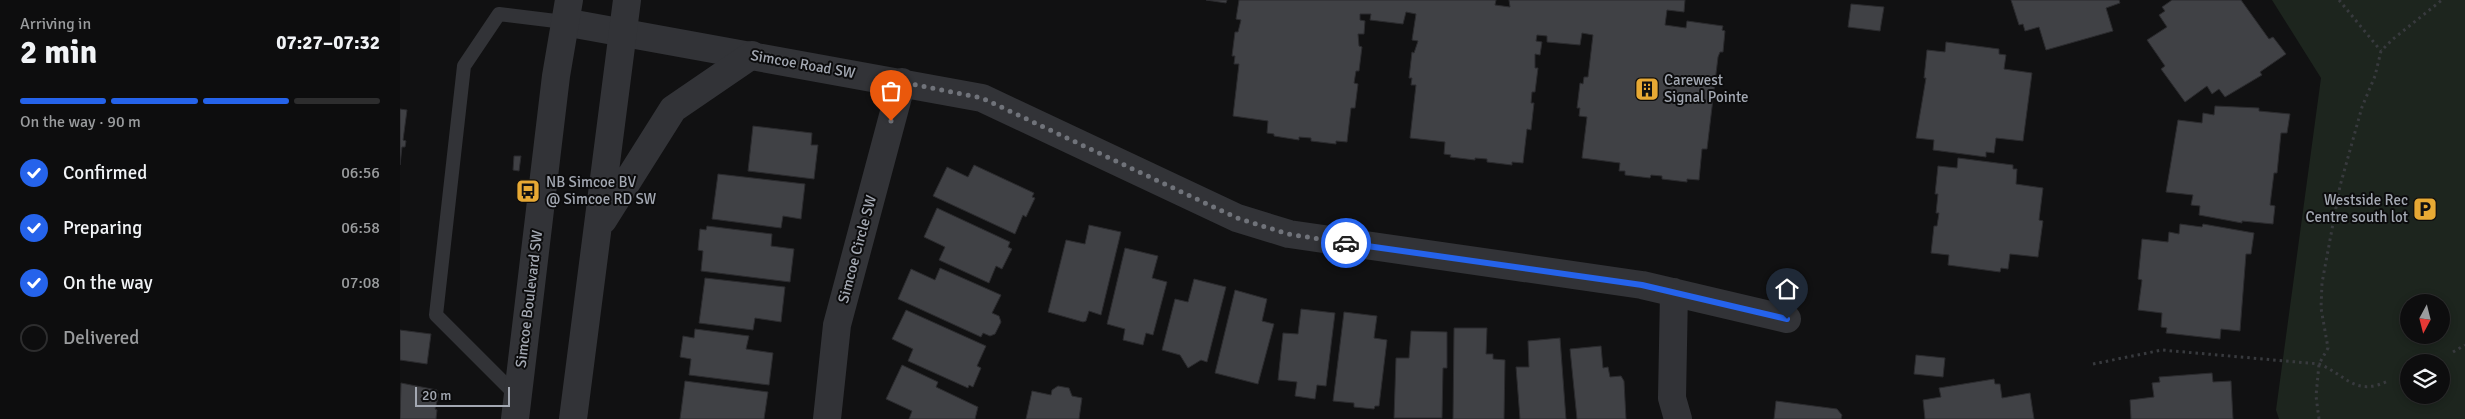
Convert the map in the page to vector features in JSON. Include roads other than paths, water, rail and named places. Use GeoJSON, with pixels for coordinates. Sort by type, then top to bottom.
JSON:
{"type":"FeatureCollection","features":[{"type":"Feature","properties":{"kind":"street"},"geometry":{"type":"LineString","coordinates":[[573,419],[627,0]]}},
{"type":"Feature","properties":{"kind":"street","name":"Simcoe Road SW"},"geometry":{"type":"LineString","coordinates":[[566,11],[624,34],[752,55],[982,98],[1237,218],[1288,234],[1642,285],[1787,319]]}},
{"type":"Feature","properties":{"kind":"street","name":"Simcoe Boulevard SW"},"geometry":{"type":"LineString","coordinates":[[516,408],[566,11]]}},
{"type":"Feature","properties":{"kind":"street"},"geometry":{"type":"LineString","coordinates":[[598,227],[673,110],[752,55]]}},
{"type":"Feature","properties":{"kind":"street","name":"Simcoe Circle SW"},"geometry":{"type":"LineString","coordinates":[[827,419],[837,325],[902,82]]}},
{"type":"Feature","properties":{"kind":"street"},"geometry":{"type":"LineString","coordinates":[[1674,292],[1672,398],[1678,419]]}},
{"type":"Feature","properties":{"kind":"lane"},"geometry":{"type":"LineString","coordinates":[[516,408],[436,315],[464,66],[499,14],[566,11]]}},
{"type":"Feature","properties":{"kind":"place","name":"Carewest Signal Pointe"},"geometry":{"type":"Point","coordinates":[1647,89]}},
{"type":"Feature","properties":{"kind":"place","name":"NB Simcoe BV @ Simcoe RD SW"},"geometry":{"type":"Point","coordinates":[528,191]}},
{"type":"Feature","properties":{"kind":"place","name":"Westside Rec Centre south lot"},"geometry":{"type":"Point","coordinates":[2425,209]}}]}
